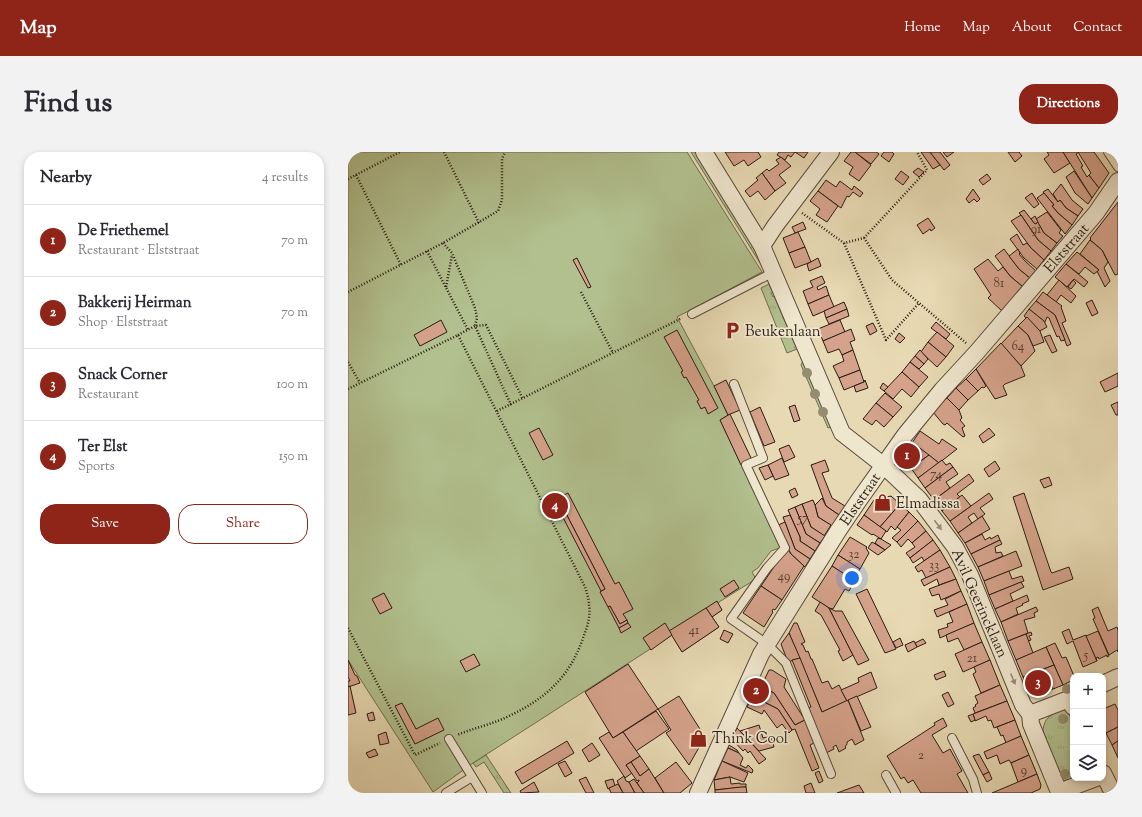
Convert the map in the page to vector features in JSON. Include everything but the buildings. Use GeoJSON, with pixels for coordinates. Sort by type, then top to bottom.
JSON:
{"type":"FeatureCollection","features":[{"type":"Feature","properties":{"kind":"street"},"geometry":{"type":"LineString","coordinates":[[704,152],[762,246],[842,433],[883,465]]}},
{"type":"Feature","properties":{"kind":"street"},"geometry":{"type":"LineString","coordinates":[[762,246],[831,152]]}},
{"type":"Feature","properties":{"kind":"street","name":"Elststraat"},"geometry":{"type":"LineString","coordinates":[[698,793],[761,654],[838,531],[883,465],[905,435],[942,390],[977,352],[1096,212],[1118,182]]}},
{"type":"Feature","properties":{"kind":"street","name":"Avil Geerincklaan"},"geometry":{"type":"LineString","coordinates":[[883,465],[919,499],[955,547],[970,575],[1023,704],[1030,714],[1031,724],[1058,793],[1087,781]]}},
{"type":"Feature","properties":{"kind":"street"},"geometry":{"type":"LineString","coordinates":[[1106,683],[1118,677]]}},
{"type":"Feature","properties":{"kind":"street"},"geometry":{"type":"LineString","coordinates":[[1030,714],[1070,702]]}},
{"type":"Feature","properties":{"kind":"street","name":"Avil Geerincklaan"},"geometry":{"type":"LineString","coordinates":[[1106,781],[1113,793]]}},
{"type":"Feature","properties":{"kind":"lane"},"geometry":{"type":"LineString","coordinates":[[1108,152],[1118,167]]}},
{"type":"Feature","properties":{"kind":"lane"},"geometry":{"type":"LineString","coordinates":[[692,314],[774,272]]}},
{"type":"Feature","properties":{"kind":"lane"},"geometry":{"type":"LineString","coordinates":[[734,384],[763,458],[746,465],[784,548],[767,568],[731,619],[768,644],[786,663],[831,774]]}},
{"type":"Feature","properties":{"kind":"lane"},"geometry":{"type":"LineString","coordinates":[[952,738],[973,779],[977,793]]}},
{"type":"Feature","properties":{"kind":"lane"},"geometry":{"type":"LineString","coordinates":[[449,739],[482,793]]}},
{"type":"Feature","properties":{"kind":"lane"},"geometry":{"type":"LineString","coordinates":[[886,775],[896,793]]}},
{"type":"Feature","properties":{"kind":"lane"},"geometry":{"type":"LineString","coordinates":[[446,793],[472,777]]}},
{"type":"Feature","properties":{"kind":"path"},"geometry":{"type":"LineString","coordinates":[[348,179],[400,152]]}},
{"type":"Feature","properties":{"kind":"path"},"geometry":{"type":"LineString","coordinates":[[444,152],[479,223]]}},
{"type":"Feature","properties":{"kind":"path"},"geometry":{"type":"LineString","coordinates":[[348,292],[443,243],[498,211],[502,200],[502,159],[505,152]]}},
{"type":"Feature","properties":{"kind":"path"},"geometry":{"type":"LineString","coordinates":[[844,243],[864,238],[927,170],[917,152]]}},
{"type":"Feature","properties":{"kind":"path"},"geometry":{"type":"LineString","coordinates":[[356,175],[401,265]]}},
{"type":"Feature","properties":{"kind":"path"},"geometry":{"type":"LineString","coordinates":[[791,205],[844,243],[886,340],[918,303]]}},
{"type":"Feature","properties":{"kind":"path"},"geometry":{"type":"LineString","coordinates":[[864,238],[892,280],[977,352]]}},
{"type":"Feature","properties":{"kind":"path"},"geometry":{"type":"LineString","coordinates":[[443,243],[452,254],[475,308],[477,318],[475,326],[511,405]]}},
{"type":"Feature","properties":{"kind":"path"},"geometry":{"type":"LineString","coordinates":[[427,251],[468,330]]}},
{"type":"Feature","properties":{"kind":"path"},"geometry":{"type":"LineString","coordinates":[[446,288],[452,254]]}},
{"type":"Feature","properties":{"kind":"path"},"geometry":{"type":"LineString","coordinates":[[581,292],[613,353]]}},
{"type":"Feature","properties":{"kind":"path"},"geometry":{"type":"LineString","coordinates":[[497,411],[692,314]]}},
{"type":"Feature","properties":{"kind":"path"},"geometry":{"type":"LineString","coordinates":[[348,389],[475,326],[486,325],[522,399]]}},
{"type":"Feature","properties":{"kind":"path"},"geometry":{"type":"LineString","coordinates":[[348,628],[415,755],[471,729],[508,717],[530,705],[550,690],[566,673],[577,655],[588,620],[590,606],[585,587],[458,335]]}},
{"type":"Feature","properties":{"kind":"path"},"geometry":{"type":"LineString","coordinates":[[348,362],[360,383]]}},
{"type":"Feature","properties":{"kind":"green space"},"geometry":{"type":"Polygon","coordinates":[[[348,152],[687,152],[762,272],[677,317],[728,415],[720,420],[782,547],[771,551],[758,568],[752,572],[756,579],[719,602],[718,604],[722,610],[712,617],[719,627],[682,652],[672,635],[473,763],[433,792],[348,660],[348,152]]]}},
{"type":"Feature","properties":{"kind":"green space"},"geometry":{"type":"Polygon","coordinates":[[[691,152],[698,152],[764,264],[760,263],[691,152]]]}},
{"type":"Feature","properties":{"kind":"green space"},"geometry":{"type":"Polygon","coordinates":[[[769,284],[773,292],[771,293],[773,297],[774,296],[797,349],[787,353],[761,288],[769,284]]]}},
{"type":"Feature","properties":{"kind":"green space"},"geometry":{"type":"Polygon","coordinates":[[[804,358],[832,427],[828,428],[801,365],[804,358]]]}},
{"type":"Feature","properties":{"kind":"green space"},"geometry":{"type":"Polygon","coordinates":[[[1063,709],[1068,713],[1070,718],[1070,779],[1063,781],[1043,736],[1045,722],[1047,718],[1063,709]]]}},
{"type":"Feature","properties":{"kind":"green space"},"geometry":{"type":"Polygon","coordinates":[[[486,755],[511,793],[504,793],[484,762],[476,767],[473,763],[486,755]]]}},
{"type":"Feature","properties":{"kind":"place","name":"Beukenlaan"},"geometry":{"type":"Point","coordinates":[732,331]}},
{"type":"Feature","properties":{"kind":"place","name":"De Friethemel"},"geometry":{"type":"Point","coordinates":[907,456]}},
{"type":"Feature","properties":{"kind":"place","name":"Elmadissa"},"geometry":{"type":"Point","coordinates":[883,503]}},
{"type":"Feature","properties":{"kind":"place","name":"Ter Elst"},"geometry":{"type":"Point","coordinates":[555,506]}},
{"type":"Feature","properties":{"kind":"place","name":"Snack Corner"},"geometry":{"type":"Point","coordinates":[1038,683]}},
{"type":"Feature","properties":{"kind":"place","name":"Bakkerij Heirman"},"geometry":{"type":"Point","coordinates":[756,691]}},
{"type":"Feature","properties":{"kind":"place","name":"Think Cool"},"geometry":{"type":"Point","coordinates":[699,738]}}]}
